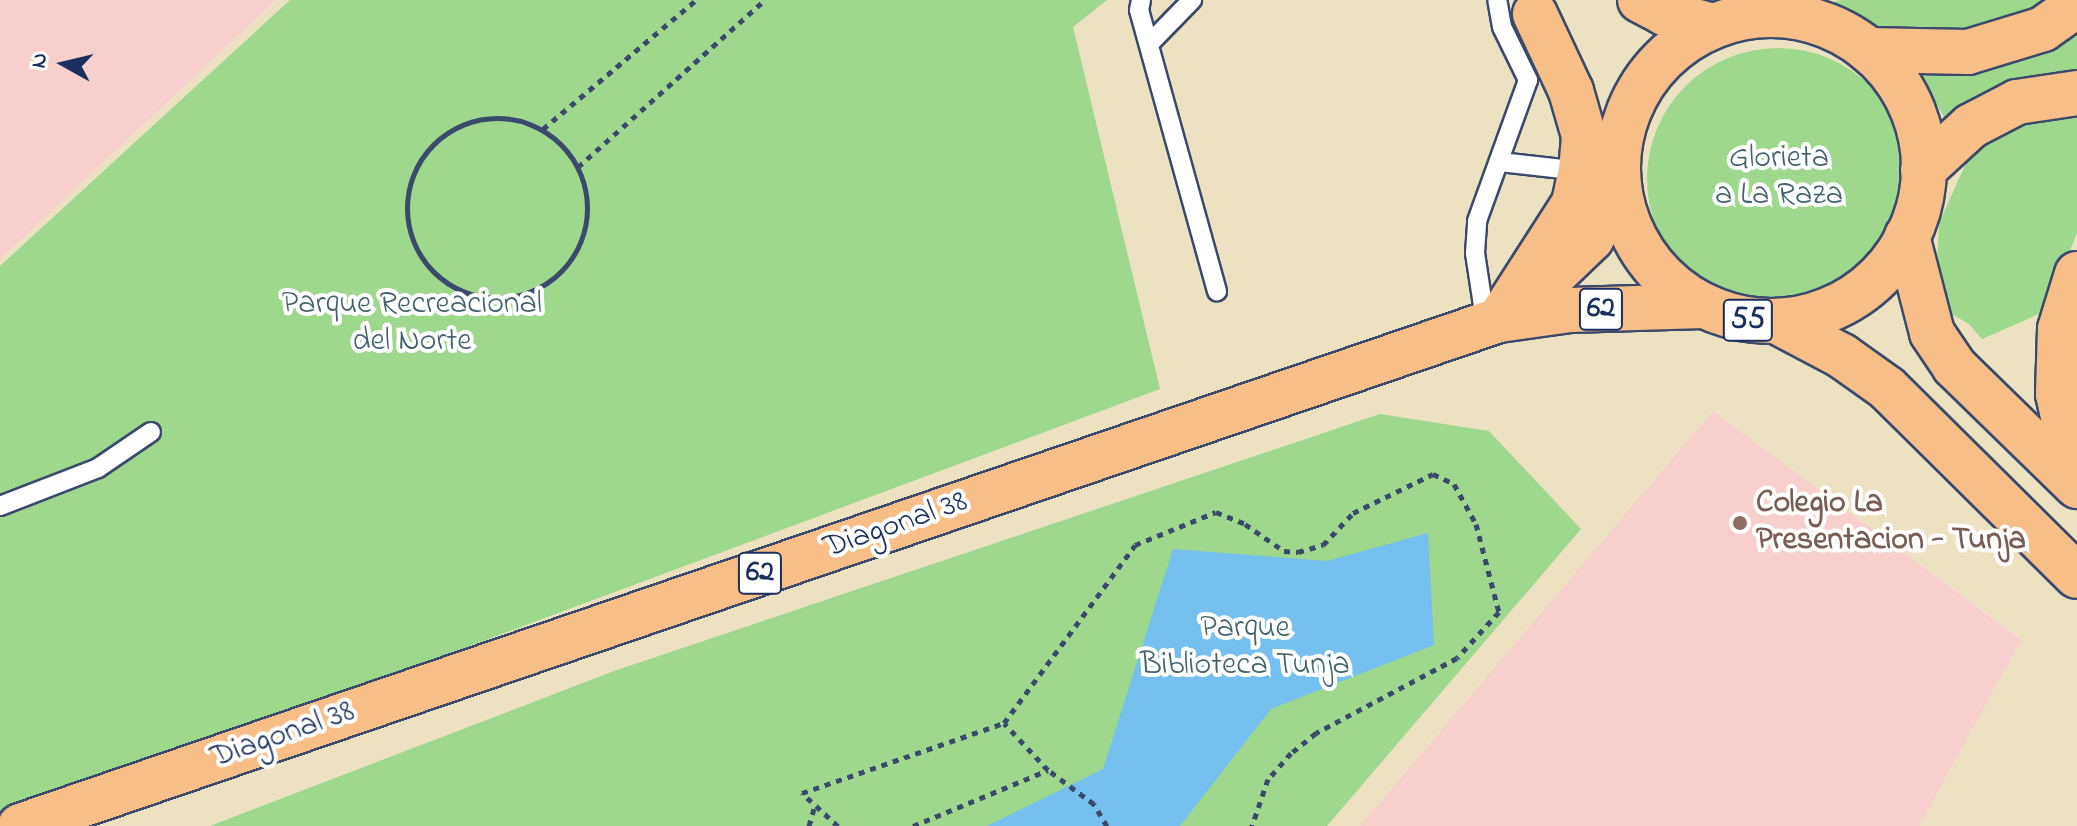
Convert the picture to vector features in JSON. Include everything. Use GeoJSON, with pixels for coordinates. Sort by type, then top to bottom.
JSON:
{"type":"FeatureCollection","features":[{"type":"Feature","properties":{"kind":"main road"},"geometry":{"type":"LineString","coordinates":[[1640,0],[1664,13],[1719,15]]}},
{"type":"Feature","properties":{"kind":"main road"},"geometry":{"type":"LineString","coordinates":[[1517,5],[1546,78],[1584,136],[1600,178]]}},
{"type":"Feature","properties":{"kind":"main road"},"geometry":{"type":"LineString","coordinates":[[1517,5],[1621,138]]}},
{"type":"Feature","properties":{"kind":"main road","name":"55"},"geometry":{"type":"LineString","coordinates":[[1868,50],[1968,52],[2043,29],[2077,5]]}},
{"type":"Feature","properties":{"kind":"main road","name":"55"},"geometry":{"type":"LineString","coordinates":[[1719,15],[1773,15],[1814,21],[1868,50],[1909,103],[1923,170],[1907,236],[1880,275],[1843,303],[1776,321],[1751,320],[1704,306],[1652,265],[1600,178],[1621,138],[1639,91],[1654,70],[1719,15]]}},
{"type":"Feature","properties":{"kind":"main road"},"geometry":{"type":"LineString","coordinates":[[1923,170],[1971,126],[2017,102],[2077,93]]}},
{"type":"Feature","properties":{"kind":"main road","name":"Diagonal 38"},"geometry":{"type":"LineString","coordinates":[[1493,322],[1549,282],[1592,238],[1600,178]]}},
{"type":"Feature","properties":{"kind":"main road"},"geometry":{"type":"LineString","coordinates":[[1907,236],[1932,333],[1954,366],[2077,486]]}},
{"type":"Feature","properties":{"kind":"main road"},"geometry":{"type":"LineString","coordinates":[[2077,274],[2060,329],[2058,394],[2077,480]]}},
{"type":"Feature","properties":{"kind":"main road","name":"Diagonal 38"},"geometry":{"type":"LineString","coordinates":[[20,826],[1493,322],[1570,310],[1704,306]]}},
{"type":"Feature","properties":{"kind":"main road"},"geometry":{"type":"LineString","coordinates":[[1776,321],[1887,388],[2077,576]]}},
{"type":"Feature","properties":{"kind":"lane"},"geometry":{"type":"LineString","coordinates":[[1141,0],[1139,10],[1151,42],[1217,291]]}},
{"type":"Feature","properties":{"kind":"lane"},"geometry":{"type":"LineString","coordinates":[[1151,42],[1192,0]]}},
{"type":"Feature","properties":{"kind":"lane"},"geometry":{"type":"LineString","coordinates":[[1493,322],[1475,253],[1477,221],[1500,162],[1546,78]]}},
{"type":"Feature","properties":{"kind":"lane"},"geometry":{"type":"LineString","coordinates":[[1500,162],[1600,178]]}},
{"type":"Feature","properties":{"kind":"lane"},"geometry":{"type":"LineString","coordinates":[[0,506],[98,468],[151,432]]}},
{"type":"Feature","properties":{"kind":"path"},"geometry":{"type":"LineString","coordinates":[[543,129],[696,0]]}},
{"type":"Feature","properties":{"kind":"path"},"geometry":{"type":"LineString","coordinates":[[578,167],[765,0]]}},
{"type":"Feature","properties":{"kind":"path"},"geometry":{"type":"LineString","coordinates":[[496,117],[543,129],[578,167],[587,215],[570,261],[553,279],[532,292],[496,298],[460,291],[439,278],[417,249],[407,214],[417,166],[431,145],[449,130],[496,117]]}},
{"type":"Feature","properties":{"kind":"path"},"geometry":{"type":"LineString","coordinates":[[838,826],[802,793],[1004,723],[1135,545],[1216,512],[1245,524],[1284,551],[1298,552],[1323,545],[1353,513],[1433,474],[1454,484],[1476,524],[1499,612],[1457,658],[1316,733],[1291,753],[1268,779],[1252,826]]}},
{"type":"Feature","properties":{"kind":"path"},"geometry":{"type":"LineString","coordinates":[[1004,723],[1048,770],[1094,804],[1107,826]]}},
{"type":"Feature","properties":{"kind":"path"},"geometry":{"type":"LineString","coordinates":[[913,826],[1048,770]]}},
{"type":"Feature","properties":{"kind":"path"},"geometry":{"type":"LineString","coordinates":[[809,826],[815,805]]}},
{"type":"Feature","properties":{"kind":"shaded area"},"geometry":{"type":"Polygon","coordinates":[[[0,0],[276,0],[0,259],[0,0]]]}},
{"type":"Feature","properties":{"kind":"shaded area","name":"Colegio La Presentacion - Tunja"},"geometry":{"type":"Polygon","coordinates":[[[1713,411],[2021,640],[1919,826],[1360,826],[1713,411]]]}},
{"type":"Feature","properties":{"kind":"green space","name":"Parque Recreacional del Norte"},"geometry":{"type":"Polygon","coordinates":[[[290,0],[1107,0],[1073,27],[1160,389],[0,821],[0,266],[290,0]]]}},
{"type":"Feature","properties":{"kind":"green space"},"geometry":{"type":"Polygon","coordinates":[[[1841,0],[2067,0],[1997,36],[1877,34],[1820,5],[1841,0]]]}},
{"type":"Feature","properties":{"kind":"green space"},"geometry":{"type":"Polygon","coordinates":[[[2077,28],[2077,74],[2024,79],[1947,122],[1916,71],[2077,28]]]}},
{"type":"Feature","properties":{"kind":"green space","name":"Glorieta a La Raza"},"geometry":{"type":"Polygon","coordinates":[[[1778,48],[1828,58],[1851,70],[1879,96],[1899,129],[1909,179],[1899,229],[1887,252],[1861,280],[1828,300],[1778,310],[1728,300],[1705,288],[1677,262],[1657,229],[1647,179],[1657,129],[1669,106],[1695,78],[1728,58],[1778,48]]]}},
{"type":"Feature","properties":{"kind":"green space"},"geometry":{"type":"Polygon","coordinates":[[[2077,110],[2077,233],[2052,296],[2039,314],[1982,339],[1969,324],[1945,310],[1936,285],[1939,223],[1971,152],[2001,126],[2077,110]]]}},
{"type":"Feature","properties":{"kind":"green space","name":"Parque Biblioteca Tunja"},"geometry":{"type":"Polygon","coordinates":[[[1380,414],[1489,431],[1581,529],[1327,826],[210,826],[614,671],[1380,414]]]}},
{"type":"Feature","properties":{"kind":"water"},"geometry":{"type":"Polygon","coordinates":[[[1428,533],[1434,645],[1271,709],[1180,826],[987,826],[1103,769],[1173,549],[1327,561],[1428,533]]]}},
{"type":"Feature","properties":{"kind":"place","name":"Colegio La Presentacion - Tunja"},"geometry":{"type":"Point","coordinates":[1740,523]}}]}
